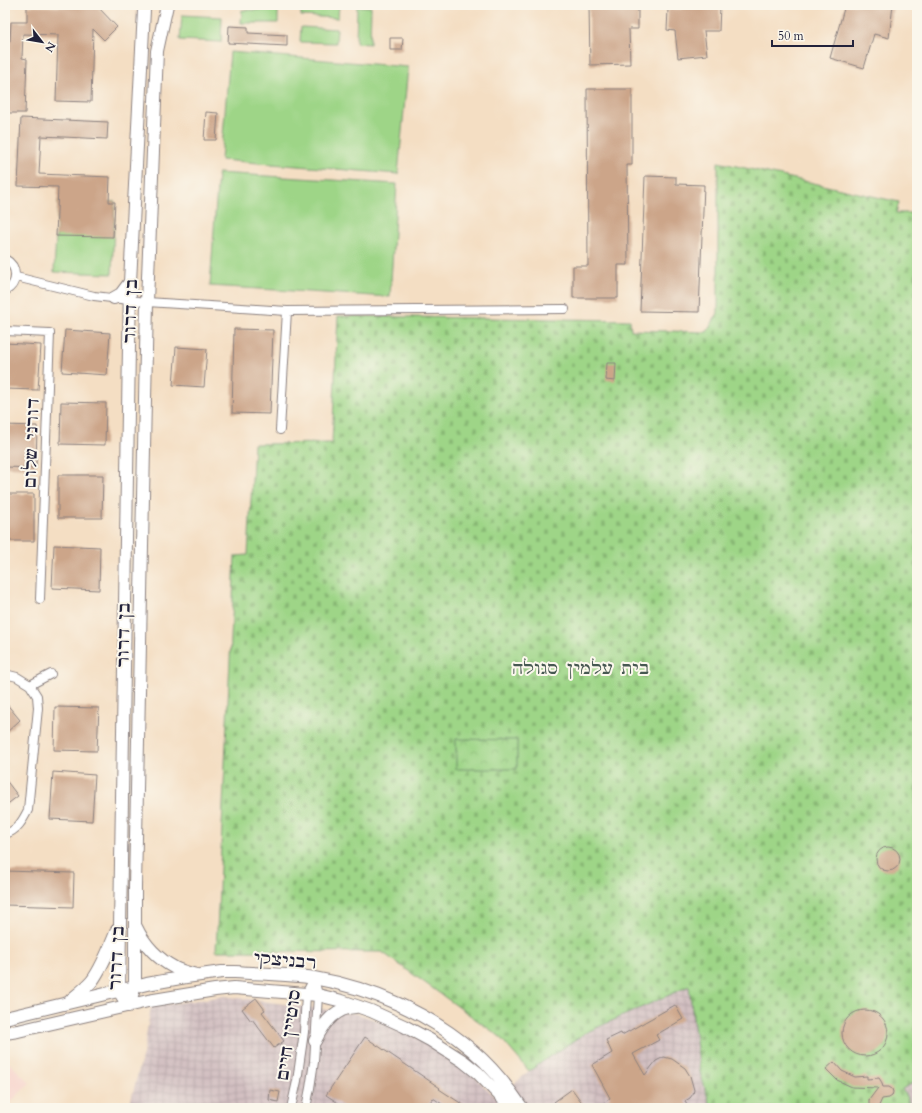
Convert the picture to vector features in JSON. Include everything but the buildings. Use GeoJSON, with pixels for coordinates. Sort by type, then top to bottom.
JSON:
{"type":"FeatureCollection","features":[{"type":"Feature","properties":{"kind":"street","name":"בן דרור"},"geometry":{"type":"LineString","coordinates":[[128,1006],[135,987],[135,887],[147,302],[157,51],[167,5]]}},
{"type":"Feature","properties":{"kind":"street","name":"בן דרור"},"geometry":{"type":"LineString","coordinates":[[128,1006],[119,991],[131,300],[130,282],[144,7]]}},
{"type":"Feature","properties":{"kind":"street"},"geometry":{"type":"LineString","coordinates":[[5,259],[13,265],[16,277],[12,286],[5,291]]}},
{"type":"Feature","properties":{"kind":"street"},"geometry":{"type":"LineString","coordinates":[[16,277],[94,296],[147,302],[287,311],[565,309]]}},
{"type":"Feature","properties":{"kind":"street"},"geometry":{"type":"LineString","coordinates":[[114,298],[121,294],[130,282]]}},
{"type":"Feature","properties":{"kind":"street"},"geometry":{"type":"LineString","coordinates":[[280,430],[287,311]]}},
{"type":"Feature","properties":{"kind":"street","name":"דורני שלום"},"geometry":{"type":"LineString","coordinates":[[5,331],[50,333],[40,599]]}},
{"type":"Feature","properties":{"kind":"street"},"geometry":{"type":"LineString","coordinates":[[5,674],[17,677],[30,685],[37,696],[38,708],[28,810],[22,823],[11,833],[5,834]]}},
{"type":"Feature","properties":{"kind":"street"},"geometry":{"type":"LineString","coordinates":[[30,685],[51,674]]}},
{"type":"Feature","properties":{"kind":"street"},"geometry":{"type":"LineString","coordinates":[[67,1003],[82,991],[92,980],[110,948],[120,921]]}},
{"type":"Feature","properties":{"kind":"street"},"geometry":{"type":"LineString","coordinates":[[135,926],[142,939],[161,959],[175,968],[199,976]]}},
{"type":"Feature","properties":{"kind":"street","name":"רבניצקי"},"geometry":{"type":"LineString","coordinates":[[5,1018],[135,987],[222,972],[314,978],[352,987],[381,997],[421,1015],[442,1027],[486,1063],[509,1089],[522,1108]]}},
{"type":"Feature","properties":{"kind":"street","name":"סוטיין חיים"},"geometry":{"type":"LineString","coordinates":[[291,1108],[297,1081],[304,1032],[306,994],[314,978]]}},
{"type":"Feature","properties":{"kind":"street","name":"סוטיין חיים"},"geometry":{"type":"LineString","coordinates":[[306,1108],[310,1088],[315,1041],[318,995],[314,978]]}},
{"type":"Feature","properties":{"kind":"street","name":"רבניצקי"},"geometry":{"type":"LineString","coordinates":[[5,1033],[18,1032],[155,1000],[234,988],[318,995],[361,1007],[386,1017],[430,1040],[463,1060],[478,1073],[512,1108]]}},
{"type":"Feature","properties":{"kind":"street"},"geometry":{"type":"LineString","coordinates":[[315,1041],[325,1023],[332,1016],[341,1010],[351,1007],[361,1007]]}},
{"type":"Feature","properties":{"kind":"shaded area"},"geometry":{"type":"Polygon","coordinates":[[[689,986],[700,1072],[711,1108],[126,1108],[130,1104],[143,1054],[151,1007],[224,996],[358,1014],[396,1027],[442,1051],[474,1076],[497,1099],[529,1071],[585,1033],[689,986]]]}},
{"type":"Feature","properties":{"kind":"shaded area"},"geometry":{"type":"Polygon","coordinates":[[[5,1059],[30,1083],[10,1102],[15,1108],[5,1108],[5,1059]]]}},
{"type":"Feature","properties":{"kind":"shaded area"},"geometry":{"type":"Polygon","coordinates":[[[917,1081],[917,1108],[912,1108],[902,1089],[917,1081]]]}},
{"type":"Feature","properties":{"kind":"green space"},"geometry":{"type":"Polygon","coordinates":[[[301,5],[339,5],[338,18],[301,16],[301,5]]]}},
{"type":"Feature","properties":{"kind":"green space"},"geometry":{"type":"Polygon","coordinates":[[[357,6],[371,7],[370,44],[356,43],[357,6]]]}},
{"type":"Feature","properties":{"kind":"green space"},"geometry":{"type":"Polygon","coordinates":[[[242,10],[278,10],[278,23],[241,23],[242,10]]]}},
{"type":"Feature","properties":{"kind":"green space"},"geometry":{"type":"Polygon","coordinates":[[[182,15],[222,17],[221,42],[180,40],[182,15]]]}},
{"type":"Feature","properties":{"kind":"green space"},"geometry":{"type":"Polygon","coordinates":[[[301,27],[337,29],[336,43],[300,42],[301,27]]]}},
{"type":"Feature","properties":{"kind":"green space"},"geometry":{"type":"Polygon","coordinates":[[[230,52],[408,67],[398,174],[221,160],[230,52]]]}},
{"type":"Feature","properties":{"kind":"green space","name":"בית עלמין סגולה"},"geometry":{"type":"Polygon","coordinates":[[[718,162],[899,202],[896,213],[917,213],[917,1081],[902,1089],[912,1108],[711,1108],[700,1072],[689,986],[585,1033],[529,1071],[499,1036],[382,952],[216,951],[235,556],[248,555],[254,444],[332,443],[338,316],[630,320],[631,330],[707,332],[718,313],[718,162]]]}},
{"type":"Feature","properties":{"kind":"green space"},"geometry":{"type":"Polygon","coordinates":[[[218,173],[397,184],[390,297],[210,286],[218,173]]]}},
{"type":"Feature","properties":{"kind":"green space"},"geometry":{"type":"Polygon","coordinates":[[[58,200],[115,202],[112,274],[54,272],[58,200]]]}},
{"type":"Feature","properties":{"kind":"green space"},"geometry":{"type":"Polygon","coordinates":[[[456,739],[517,740],[517,769],[456,769],[456,739]]]}}]}
